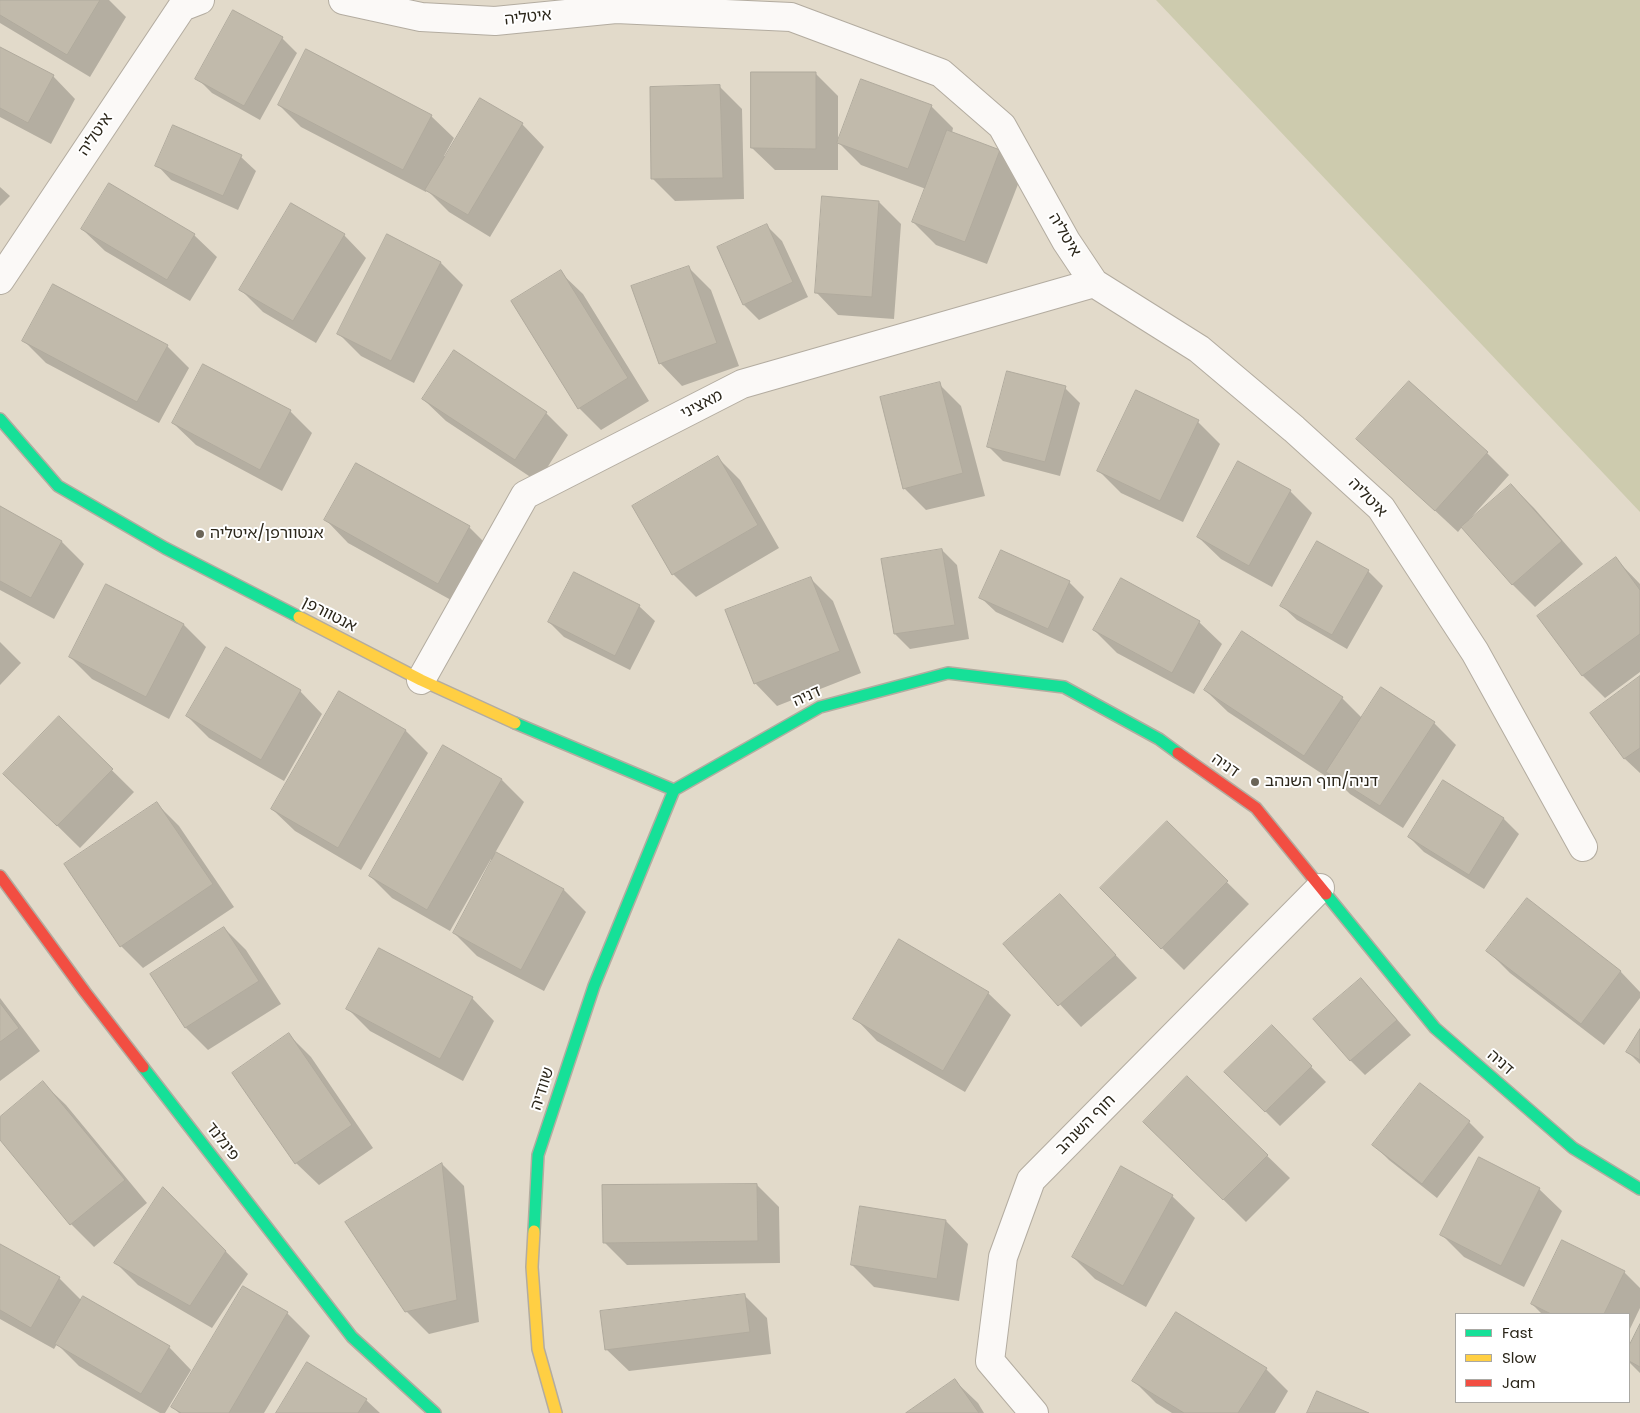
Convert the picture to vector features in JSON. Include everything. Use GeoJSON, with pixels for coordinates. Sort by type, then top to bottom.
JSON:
{"type":"FeatureCollection","features":[{"type":"Feature","properties":{"kind":"street","name":"איטליה"},"geometry":{"type":"LineString","coordinates":[[0,280],[182,7],[200,0]]}},
{"type":"Feature","properties":{"kind":"street","name":"איטליה"},"geometry":{"type":"LineString","coordinates":[[343,0],[421,18],[495,21],[616,9],[791,17],[941,73],[1002,126],[1066,241],[1094,283],[1199,350],[1294,429],[1381,508],[1475,652],[1583,847]]}},
{"type":"Feature","properties":{"kind":"street","name":"מאציני"},"geometry":{"type":"LineString","coordinates":[[420,680],[524,495],[742,384],[1094,283]]}},
{"type":"Feature","properties":{"kind":"street","name":"אנטוורפן"},"geometry":{"type":"LineString","coordinates":[[0,419],[58,486],[165,548],[420,680],[513,722],[674,790]]}},
{"type":"Feature","properties":{"kind":"street","name":"דניה"},"geometry":{"type":"LineString","coordinates":[[674,790],[820,707],[948,673],[1064,687],[1159,740],[1256,808],[1435,1028],[1573,1148],[1640,1190]]}},
{"type":"Feature","properties":{"kind":"street","name":"שוודיה"},"geometry":{"type":"LineString","coordinates":[[556,1413],[538,1349],[533,1285],[532,1267],[538,1155],[594,986],[674,790]]}},
{"type":"Feature","properties":{"kind":"street","name":"פינלנד"},"geometry":{"type":"LineString","coordinates":[[0,876],[91,1000],[352,1337],[435,1413]]}},
{"type":"Feature","properties":{"kind":"street","name":"חוף השנהב"},"geometry":{"type":"LineString","coordinates":[[1034,1413],[990,1361],[1003,1257],[1031,1180],[1320,888]]}},
{"type":"Feature","properties":{"kind":"shaded area"},"geometry":{"type":"Polygon","coordinates":[[[1156,0],[1640,0],[1640,512],[1156,0]]]}},
{"type":"Feature","properties":{"kind":"building"},"geometry":{"type":"Polygon","coordinates":[[[0,0],[100,0],[67,55],[0,15],[0,0]]]}},
{"type":"Feature","properties":{"kind":"building"},"geometry":{"type":"Polygon","coordinates":[[[233,10],[283,37],[244,106],[195,79],[233,10]]]}},
{"type":"Feature","properties":{"kind":"building"},"geometry":{"type":"Polygon","coordinates":[[[0,47],[54,75],[28,123],[0,108],[0,47]]]}},
{"type":"Feature","properties":{"kind":"building"},"geometry":{"type":"Polygon","coordinates":[[[306,49],[432,115],[403,170],[278,105],[306,49]]]}},
{"type":"Feature","properties":{"kind":"building"},"geometry":{"type":"Polygon","coordinates":[[[751,72],[816,72],[816,149],[751,148],[751,72]]]}},
{"type":"Feature","properties":{"kind":"building"},"geometry":{"type":"Polygon","coordinates":[[[861,79],[932,105],[908,169],[837,143],[861,79]]]}},
{"type":"Feature","properties":{"kind":"building"},"geometry":{"type":"Polygon","coordinates":[[[720,85],[723,178],[651,179],[650,87],[720,85]]]}},
{"type":"Feature","properties":{"kind":"building"},"geometry":{"type":"Polygon","coordinates":[[[480,98],[523,123],[468,215],[425,190],[480,98]]]}},
{"type":"Feature","properties":{"kind":"building"},"geometry":{"type":"Polygon","coordinates":[[[173,125],[242,155],[223,196],[155,166],[173,125]]]}},
{"type":"Feature","properties":{"kind":"building"},"geometry":{"type":"Polygon","coordinates":[[[947,130],[1000,150],[965,242],[912,222],[947,130]]]}},
{"type":"Feature","properties":{"kind":"building"},"geometry":{"type":"Polygon","coordinates":[[[109,183],[195,234],[167,280],[81,229],[109,183]]]}},
{"type":"Feature","properties":{"kind":"building"},"geometry":{"type":"Polygon","coordinates":[[[822,196],[879,201],[872,297],[815,293],[822,196]]]}},
{"type":"Feature","properties":{"kind":"building"},"geometry":{"type":"Polygon","coordinates":[[[291,203],[345,234],[293,321],[239,290],[291,203]]]}},
{"type":"Feature","properties":{"kind":"building"},"geometry":{"type":"Polygon","coordinates":[[[767,224],[793,282],[743,305],[717,247],[767,224]]]}},
{"type":"Feature","properties":{"kind":"building"},"geometry":{"type":"Polygon","coordinates":[[[387,234],[441,262],[391,361],[337,334],[387,234]]]}},
{"type":"Feature","properties":{"kind":"building"},"geometry":{"type":"Polygon","coordinates":[[[689,266],[717,343],[659,364],[631,286],[689,266]]]}},
{"type":"Feature","properties":{"kind":"building"},"geometry":{"type":"Polygon","coordinates":[[[561,270],[628,378],[578,409],[511,301],[561,270]]]}},
{"type":"Feature","properties":{"kind":"building"},"geometry":{"type":"Polygon","coordinates":[[[53,284],[168,345],[137,402],[22,341],[53,284]]]}},
{"type":"Feature","properties":{"kind":"building"},"geometry":{"type":"Polygon","coordinates":[[[454,350],[547,412],[515,460],[422,399],[454,350]]]}},
{"type":"Feature","properties":{"kind":"building"},"geometry":{"type":"Polygon","coordinates":[[[203,364],[291,410],[260,470],[172,423],[203,364]]]}},
{"type":"Feature","properties":{"kind":"building"},"geometry":{"type":"Polygon","coordinates":[[[1007,371],[1066,386],[1045,462],[987,447],[1007,371]]]}},
{"type":"Feature","properties":{"kind":"building"},"geometry":{"type":"Polygon","coordinates":[[[1409,381],[1488,452],[1435,511],[1356,439],[1409,381]]]}},
{"type":"Feature","properties":{"kind":"building"},"geometry":{"type":"Polygon","coordinates":[[[940,382],[963,473],[903,489],[880,397],[940,382]]]}},
{"type":"Feature","properties":{"kind":"building"},"geometry":{"type":"Polygon","coordinates":[[[1136,390],[1199,420],[1160,501],[1097,471],[1136,390]]]}},
{"type":"Feature","properties":{"kind":"building"},"geometry":{"type":"Polygon","coordinates":[[[718,456],[758,525],[672,575],[632,506],[718,456]]]}},
{"type":"Feature","properties":{"kind":"building"},"geometry":{"type":"Polygon","coordinates":[[[1238,461],[1291,490],[1249,566],[1197,537],[1238,461]]]}},
{"type":"Feature","properties":{"kind":"building"},"geometry":{"type":"Polygon","coordinates":[[[356,463],[470,526],[438,584],[324,520],[356,463]]]}},
{"type":"Feature","properties":{"kind":"building"},"geometry":{"type":"Polygon","coordinates":[[[1511,484],[1562,541],[1512,585],[1461,527],[1511,484]]]}},
{"type":"Feature","properties":{"kind":"building"},"geometry":{"type":"Polygon","coordinates":[[[0,506],[62,541],[31,598],[0,581],[0,506]]]}},
{"type":"Feature","properties":{"kind":"building"},"geometry":{"type":"Polygon","coordinates":[[[1317,541],[1369,570],[1332,635],[1280,606],[1317,541]]]}},
{"type":"Feature","properties":{"kind":"building"},"geometry":{"type":"Polygon","coordinates":[[[942,549],[955,625],[894,634],[881,559],[942,549]]]}},
{"type":"Feature","properties":{"kind":"building"},"geometry":{"type":"Polygon","coordinates":[[[1001,550],[1070,581],[1048,629],[979,598],[1001,550]]]}},
{"type":"Feature","properties":{"kind":"building"},"geometry":{"type":"Polygon","coordinates":[[[1616,557],[1640,590],[1640,634],[1582,676],[1537,616],[1616,557]]]}},
{"type":"Feature","properties":{"kind":"building"},"geometry":{"type":"Polygon","coordinates":[[[574,572],[640,605],[615,656],[548,622],[574,572]]]}},
{"type":"Feature","properties":{"kind":"building"},"geometry":{"type":"Polygon","coordinates":[[[811,577],[840,651],[754,684],[725,610],[811,577]]]}},
{"type":"Feature","properties":{"kind":"building"},"geometry":{"type":"Polygon","coordinates":[[[1121,578],[1200,621],[1172,673],[1093,630],[1121,578]]]}},
{"type":"Feature","properties":{"kind":"building"},"geometry":{"type":"Polygon","coordinates":[[[106,584],[184,624],[146,697],[69,657],[106,584]]]}},
{"type":"Feature","properties":{"kind":"building"},"geometry":{"type":"Polygon","coordinates":[[[1242,631],[1343,697],[1304,756],[1204,690],[1242,631]]]}},
{"type":"Feature","properties":{"kind":"building"},"geometry":{"type":"Polygon","coordinates":[[[226,647],[301,690],[261,760],[186,716],[226,647]]]}},
{"type":"Feature","properties":{"kind":"building"},"geometry":{"type":"Polygon","coordinates":[[[1640,676],[1640,748],[1624,759],[1590,713],[1640,676]]]}},
{"type":"Feature","properties":{"kind":"building"},"geometry":{"type":"Polygon","coordinates":[[[1381,687],[1435,722],[1380,806],[1326,772],[1381,687]]]}},
{"type":"Feature","properties":{"kind":"building"},"geometry":{"type":"Polygon","coordinates":[[[339,691],[406,730],[338,848],[271,809],[339,691]]]}},
{"type":"Feature","properties":{"kind":"building"},"geometry":{"type":"Polygon","coordinates":[[[59,716],[113,769],[57,826],[3,774],[59,716]]]}},
{"type":"Feature","properties":{"kind":"building"},"geometry":{"type":"Polygon","coordinates":[[[443,745],[502,779],[427,910],[369,876],[443,745]]]}},
{"type":"Feature","properties":{"kind":"building"},"geometry":{"type":"Polygon","coordinates":[[[1443,780],[1504,818],[1469,875],[1408,837],[1443,780]]]}},
{"type":"Feature","properties":{"kind":"building"},"geometry":{"type":"Polygon","coordinates":[[[157,802],[213,884],[120,947],[64,864],[157,802]]]}},
{"type":"Feature","properties":{"kind":"building"},"geometry":{"type":"Polygon","coordinates":[[[1167,821],[1228,881],[1161,949],[1100,888],[1167,821]]]}},
{"type":"Feature","properties":{"kind":"building"},"geometry":{"type":"Polygon","coordinates":[[[496,852],[564,889],[521,970],[453,933],[496,852]]]}},
{"type":"Feature","properties":{"kind":"building"},"geometry":{"type":"Polygon","coordinates":[[[1060,894],[1116,955],[1058,1006],[1003,944],[1060,894]]]}},
{"type":"Feature","properties":{"kind":"building"},"geometry":{"type":"Polygon","coordinates":[[[1527,898],[1621,971],[1581,1024],[1486,951],[1527,898]]]}},
{"type":"Feature","properties":{"kind":"building"},"geometry":{"type":"Polygon","coordinates":[[[224,927],[259,981],[185,1028],[150,974],[224,927]]]}},
{"type":"Feature","properties":{"kind":"building"},"geometry":{"type":"Polygon","coordinates":[[[899,939],[989,992],[943,1071],[853,1019],[899,939]]]}},
{"type":"Feature","properties":{"kind":"building"},"geometry":{"type":"Polygon","coordinates":[[[379,948],[473,997],[440,1059],[346,1009],[379,948]]]}},
{"type":"Feature","properties":{"kind":"building"},"geometry":{"type":"Polygon","coordinates":[[[1361,978],[1397,1020],[1350,1061],[1313,1019],[1361,978]]]}},
{"type":"Feature","properties":{"kind":"building"},"geometry":{"type":"Polygon","coordinates":[[[0,1003],[19,1028],[0,1042],[0,1003]]]}},
{"type":"Feature","properties":{"kind":"building"},"geometry":{"type":"Polygon","coordinates":[[[1272,1025],[1312,1066],[1265,1112],[1224,1072],[1272,1025]]]}},
{"type":"Feature","properties":{"kind":"building"},"geometry":{"type":"Polygon","coordinates":[[[1640,1029],[1640,1060],[1626,1052],[1640,1029]]]}},
{"type":"Feature","properties":{"kind":"building"},"geometry":{"type":"Polygon","coordinates":[[[289,1033],[352,1125],[295,1164],[232,1073],[289,1033]]]}},
{"type":"Feature","properties":{"kind":"building"},"geometry":{"type":"Polygon","coordinates":[[[1187,1076],[1268,1155],[1223,1200],[1143,1122],[1187,1076]]]}},
{"type":"Feature","properties":{"kind":"building"},"geometry":{"type":"Polygon","coordinates":[[[43,1081],[125,1180],[70,1225],[0,1140],[0,1117],[43,1081]]]}},
{"type":"Feature","properties":{"kind":"building"},"geometry":{"type":"Polygon","coordinates":[[[1420,1083],[1470,1121],[1422,1184],[1372,1145],[1420,1083]]]}},
{"type":"Feature","properties":{"kind":"building"},"geometry":{"type":"Polygon","coordinates":[[[1479,1157],[1540,1188],[1501,1266],[1440,1235],[1479,1157]]]}},
{"type":"Feature","properties":{"kind":"building"},"geometry":{"type":"Polygon","coordinates":[[[442,1163],[457,1300],[405,1312],[345,1222],[442,1163]]]}},
{"type":"Feature","properties":{"kind":"building"},"geometry":{"type":"Polygon","coordinates":[[[1121,1166],[1173,1195],[1123,1286],[1072,1257],[1121,1166]]]}},
{"type":"Feature","properties":{"kind":"building"},"geometry":{"type":"Polygon","coordinates":[[[757,1184],[758,1241],[603,1243],[602,1185],[757,1184]]]}},
{"type":"Feature","properties":{"kind":"building"},"geometry":{"type":"Polygon","coordinates":[[[163,1187],[226,1251],[190,1306],[114,1263],[163,1187]]]}},
{"type":"Feature","properties":{"kind":"building"},"geometry":{"type":"Polygon","coordinates":[[[860,1206],[946,1220],[937,1279],[851,1265],[860,1206]]]}},
{"type":"Feature","properties":{"kind":"building"},"geometry":{"type":"Polygon","coordinates":[[[1562,1240],[1625,1271],[1604,1313],[1549,1313],[1531,1304],[1562,1240]]]}},
{"type":"Feature","properties":{"kind":"building"},"geometry":{"type":"Polygon","coordinates":[[[0,1244],[60,1277],[31,1328],[0,1310],[0,1244]]]}},
{"type":"Feature","properties":{"kind":"building"},"geometry":{"type":"Polygon","coordinates":[[[243,1286],[288,1312],[229,1413],[181,1413],[171,1407],[243,1286]]]}},
{"type":"Feature","properties":{"kind":"building"},"geometry":{"type":"Polygon","coordinates":[[[745,1294],[750,1332],[605,1350],[600,1311],[745,1294]]]}},
{"type":"Feature","properties":{"kind":"building"},"geometry":{"type":"Polygon","coordinates":[[[83,1296],[170,1346],[141,1394],[55,1344],[83,1296]]]}},
{"type":"Feature","properties":{"kind":"building"},"geometry":{"type":"Polygon","coordinates":[[[1176,1312],[1267,1368],[1238,1413],[1184,1413],[1132,1381],[1176,1312]]]}},
{"type":"Feature","properties":{"kind":"building"},"geometry":{"type":"Polygon","coordinates":[[[1640,1324],[1640,1367],[1630,1362],[1630,1344],[1640,1324]]]}},
{"type":"Feature","properties":{"kind":"building"},"geometry":{"type":"Polygon","coordinates":[[[307,1362],[367,1399],[358,1413],[276,1413],[307,1362]]]}},
{"type":"Feature","properties":{"kind":"building"},"geometry":{"type":"Polygon","coordinates":[[[955,1379],[979,1413],[906,1413],[955,1379]]]}},
{"type":"Feature","properties":{"kind":"building"},"geometry":{"type":"Polygon","coordinates":[[[1317,1391],[1369,1413],[1307,1413],[1317,1391]]]}},
{"type":"Feature","properties":{"kind":"traffic: fast"},"geometry":{"type":"LineString","coordinates":[[0,419],[58,486],[165,548],[299,617]]}},
{"type":"Feature","properties":{"kind":"traffic: fast"},"geometry":{"type":"LineString","coordinates":[[674,790],[820,707],[948,673],[1064,687],[1159,739],[1178,753]]}},
{"type":"Feature","properties":{"kind":"traffic: fast"},"geometry":{"type":"LineString","coordinates":[[515,723],[674,790]]}},
{"type":"Feature","properties":{"kind":"traffic: fast"},"geometry":{"type":"LineString","coordinates":[[534,1231],[538,1155],[594,986],[674,790]]}},
{"type":"Feature","properties":{"kind":"traffic: fast"},"geometry":{"type":"LineString","coordinates":[[1326,894],[1435,1028],[1573,1148],[1640,1189]]}},
{"type":"Feature","properties":{"kind":"traffic: fast"},"geometry":{"type":"LineString","coordinates":[[143,1067],[352,1337],[435,1413]]}},
{"type":"Feature","properties":{"kind":"traffic: slow"},"geometry":{"type":"LineString","coordinates":[[299,617],[421,680],[515,723]]}},
{"type":"Feature","properties":{"kind":"traffic: slow"},"geometry":{"type":"LineString","coordinates":[[534,1231],[532,1267],[538,1349],[556,1413]]}},
{"type":"Feature","properties":{"kind":"traffic: jam"},"geometry":{"type":"LineString","coordinates":[[1178,753],[1256,808],[1326,894]]}},
{"type":"Feature","properties":{"kind":"traffic: jam"},"geometry":{"type":"LineString","coordinates":[[0,876],[143,1067]]}},
{"type":"Feature","properties":{"kind":"place","name":"אנטוורפן/איטליה"},"geometry":{"type":"Point","coordinates":[200,534]}},
{"type":"Feature","properties":{"kind":"place","name":"דניה/חוף השנהב"},"geometry":{"type":"Point","coordinates":[1255,782]}}]}
